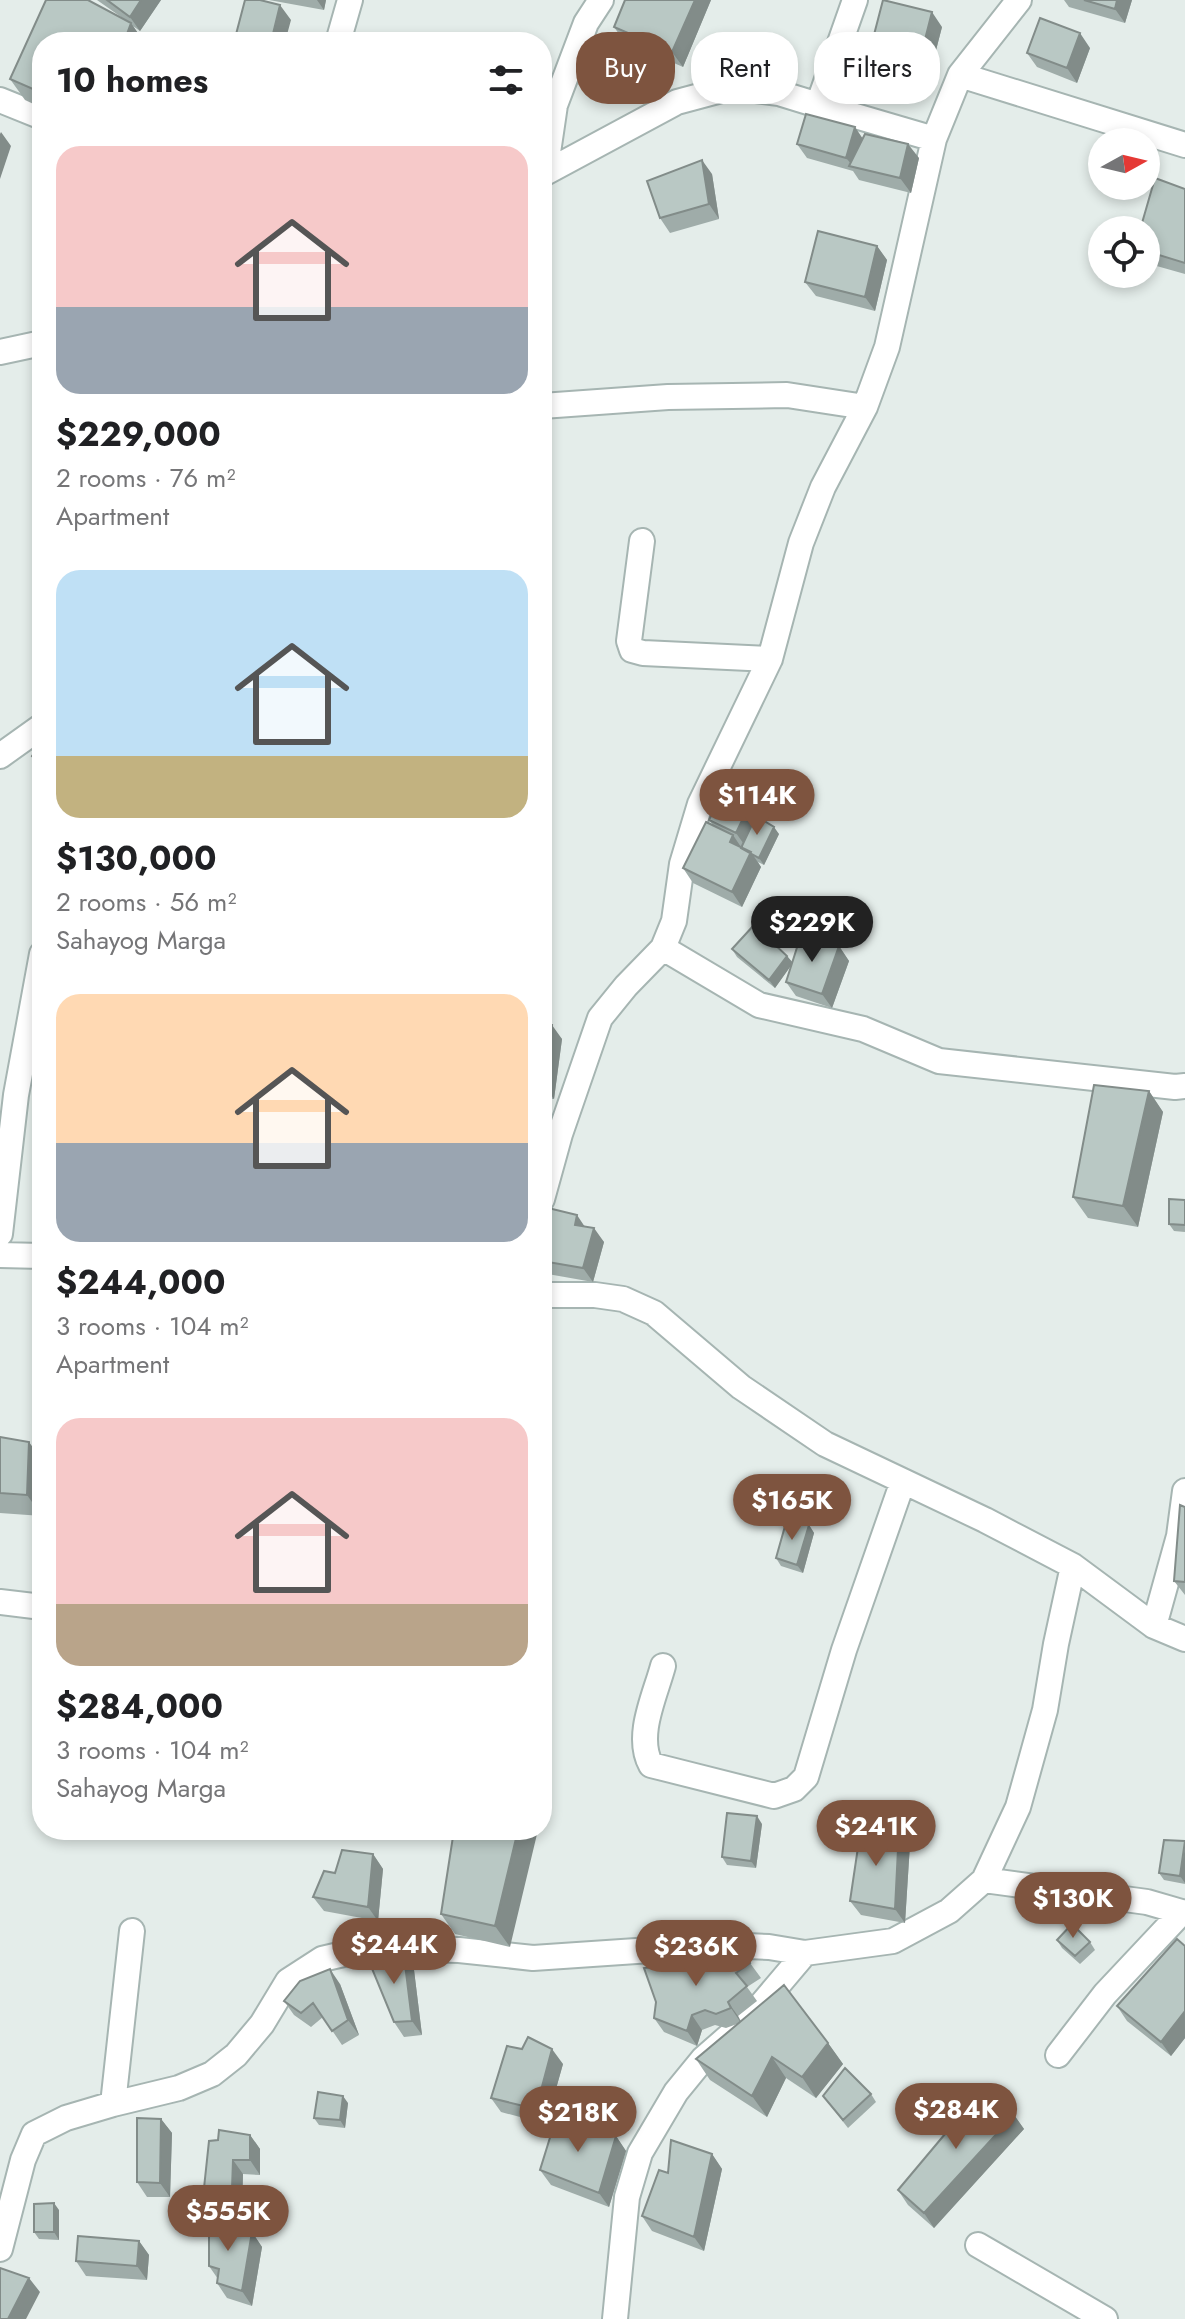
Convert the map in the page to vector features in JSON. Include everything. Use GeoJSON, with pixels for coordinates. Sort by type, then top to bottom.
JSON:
{"type":"FeatureCollection","features":[{"type":"Feature","properties":{"kind":"street"},"geometry":{"type":"LineString","coordinates":[[341,32],[350,0]]}},
{"type":"Feature","properties":{"kind":"street"},"geometry":{"type":"LineString","coordinates":[[552,124],[555,105],[586,23],[601,0]]}},
{"type":"Feature","properties":{"kind":"street"},"geometry":{"type":"LineString","coordinates":[[818,105],[855,0]]}},
{"type":"Feature","properties":{"kind":"street"},"geometry":{"type":"LineString","coordinates":[[552,1163],[600,1018],[663,948],[674,921],[682,864],[700,804],[770,659],[801,543],[823,487],[865,407],[887,347],[934,139],[960,75],[1019,0]]}},
{"type":"Feature","properties":{"kind":"street"},"geometry":{"type":"LineString","coordinates":[[960,75],[1185,145]]}},
{"type":"Feature","properties":{"kind":"street"},"geometry":{"type":"LineString","coordinates":[[552,169],[677,102],[733,87],[779,93],[934,139]]}},
{"type":"Feature","properties":{"kind":"street"},"geometry":{"type":"LineString","coordinates":[[0,100],[32,113]]}},
{"type":"Feature","properties":{"kind":"street"},"geometry":{"type":"LineString","coordinates":[[0,352],[32,345]]}},
{"type":"Feature","properties":{"kind":"street"},"geometry":{"type":"LineString","coordinates":[[552,405],[668,397],[787,395],[865,407]]}},
{"type":"Feature","properties":{"kind":"street"},"geometry":{"type":"LineString","coordinates":[[642,541],[629,641],[632,650],[770,659]]}},
{"type":"Feature","properties":{"kind":"street"},"geometry":{"type":"LineString","coordinates":[[0,756],[32,733]]}},
{"type":"Feature","properties":{"kind":"street"},"geometry":{"type":"LineString","coordinates":[[663,948],[759,1005],[863,1029],[939,1061],[1185,1086]]}},
{"type":"Feature","properties":{"kind":"street"},"geometry":{"type":"LineString","coordinates":[[0,1234],[16,1095],[32,1008]]}},
{"type":"Feature","properties":{"kind":"street"},"geometry":{"type":"LineString","coordinates":[[0,1255],[32,1256]]}},
{"type":"Feature","properties":{"kind":"street"},"geometry":{"type":"LineString","coordinates":[[552,1295],[595,1295],[623,1299],[654,1313],[741,1387],[825,1444],[985,1520],[1073,1566],[1154,1626],[1185,1639]]}},
{"type":"Feature","properties":{"kind":"street"},"geometry":{"type":"LineString","coordinates":[[663,1666],[644,1735],[645,1755],[651,1765],[774,1796],[794,1789],[806,1777],[844,1650],[903,1481]]}},
{"type":"Feature","properties":{"kind":"street"},"geometry":{"type":"LineString","coordinates":[[1154,1626],[1179,1536],[1185,1491]]}},
{"type":"Feature","properties":{"kind":"street"},"geometry":{"type":"LineString","coordinates":[[0,2249],[8,2195],[34,2134],[66,2118],[179,2088],[212,2074],[236,2055],[262,2024],[288,1981],[322,1959],[369,1948],[445,1949],[533,1958],[725,1945],[805,1953],[893,1941],[949,1911],[984,1880],[1018,1807],[1045,1710],[1073,1566]]}},
{"type":"Feature","properties":{"kind":"street"},"geometry":{"type":"LineString","coordinates":[[0,1602],[32,1606]]}},
{"type":"Feature","properties":{"kind":"street"},"geometry":{"type":"LineString","coordinates":[[984,1880],[1147,1902],[1183,1913],[1105,1994],[1058,2055]]}},
{"type":"Feature","properties":{"kind":"street"},"geometry":{"type":"LineString","coordinates":[[113,2104],[132,1931]]}},
{"type":"Feature","properties":{"kind":"street"},"geometry":{"type":"LineString","coordinates":[[615,2319],[627,2197],[640,2153],[676,2092],[703,2059],[750,2018],[805,1953]]}},
{"type":"Feature","properties":{"kind":"street"},"geometry":{"type":"LineString","coordinates":[[978,2245],[1105,2319]]}},
{"type":"Feature","properties":{"kind":"building"},"geometry":{"type":"Polygon","coordinates":[[[46,0],[88,0],[131,23],[128,32],[32,32],[32,89],[10,79],[46,0]]]}},
{"type":"Feature","properties":{"kind":"building"},"geometry":{"type":"Polygon","coordinates":[[[107,0],[141,0],[130,17],[107,0]]]}},
{"type":"Feature","properties":{"kind":"building"},"geometry":{"type":"Polygon","coordinates":[[[245,0],[280,5],[273,32],[237,32],[245,0]]]}},
{"type":"Feature","properties":{"kind":"building"},"geometry":{"type":"Polygon","coordinates":[[[625,0],[695,0],[675,45],[675,32],[626,32],[614,27],[625,0]]]}},
{"type":"Feature","properties":{"kind":"building"},"geometry":{"type":"Polygon","coordinates":[[[883,0],[932,12],[927,32],[875,32],[883,0]]]}},
{"type":"Feature","properties":{"kind":"building"},"geometry":{"type":"Polygon","coordinates":[[[1084,0],[1117,0],[1115,9],[1084,0]]]}},
{"type":"Feature","properties":{"kind":"building"},"geometry":{"type":"Polygon","coordinates":[[[1040,18],[1080,33],[1067,68],[1027,53],[1040,18]]]}},
{"type":"Feature","properties":{"kind":"building"},"geometry":{"type":"Polygon","coordinates":[[[806,114],[855,127],[846,158],[797,144],[806,114]]]}},
{"type":"Feature","properties":{"kind":"building"},"geometry":{"type":"Polygon","coordinates":[[[865,134],[908,144],[900,178],[849,166],[865,134]]]}},
{"type":"Feature","properties":{"kind":"building"},"geometry":{"type":"Polygon","coordinates":[[[702,160],[709,204],[660,218],[647,181],[702,160]]]}},
{"type":"Feature","properties":{"kind":"building"},"geometry":{"type":"Polygon","coordinates":[[[1160,180],[1185,189],[1185,263],[1160,255],[1160,216],[1144,216],[1149,200],[1160,200],[1160,180]]]}},
{"type":"Feature","properties":{"kind":"building"},"geometry":{"type":"Polygon","coordinates":[[[818,231],[877,246],[865,297],[805,282],[818,231]]]}},
{"type":"Feature","properties":{"kind":"building"},"geometry":{"type":"Polygon","coordinates":[[[720,797],[747,810],[736,833],[709,820],[720,797]]]}},
{"type":"Feature","properties":{"kind":"building"},"geometry":{"type":"Polygon","coordinates":[[[756,816],[774,827],[759,858],[741,848],[756,816]]]}},
{"type":"Feature","properties":{"kind":"building"},"geometry":{"type":"Polygon","coordinates":[[[706,822],[733,835],[730,842],[751,852],[732,892],[683,868],[706,822]]]}},
{"type":"Feature","properties":{"kind":"building"},"geometry":{"type":"Polygon","coordinates":[[[754,925],[787,956],[769,980],[732,949],[754,925]]]}},
{"type":"Feature","properties":{"kind":"building"},"geometry":{"type":"Polygon","coordinates":[[[801,935],[839,946],[822,994],[786,982],[801,935]]]}},
{"type":"Feature","properties":{"kind":"building"},"geometry":{"type":"Polygon","coordinates":[[[1094,1085],[1149,1091],[1123,1206],[1073,1197],[1094,1085]]]}},
{"type":"Feature","properties":{"kind":"building"},"geometry":{"type":"Polygon","coordinates":[[[1169,1199],[1185,1200],[1185,1225],[1169,1224],[1169,1199]]]}},
{"type":"Feature","properties":{"kind":"building"},"geometry":{"type":"Polygon","coordinates":[[[552,1209],[577,1215],[575,1225],[594,1228],[583,1268],[552,1263],[552,1209]]]}},
{"type":"Feature","properties":{"kind":"building"},"geometry":{"type":"Polygon","coordinates":[[[0,1437],[29,1442],[27,1495],[0,1493],[0,1437]]]}},
{"type":"Feature","properties":{"kind":"building"},"geometry":{"type":"Polygon","coordinates":[[[1180,1505],[1185,1507],[1185,1582],[1174,1581],[1180,1505]]]}},
{"type":"Feature","properties":{"kind":"building"},"geometry":{"type":"Polygon","coordinates":[[[787,1519],[809,1525],[797,1565],[776,1558],[787,1519]]]}},
{"type":"Feature","properties":{"kind":"building"},"geometry":{"type":"Polygon","coordinates":[[[727,1813],[757,1816],[751,1861],[722,1857],[727,1813]]]}},
{"type":"Feature","properties":{"kind":"building"},"geometry":{"type":"Polygon","coordinates":[[[861,1827],[899,1829],[895,1909],[850,1901],[861,1827]]]}},
{"type":"Feature","properties":{"kind":"building"},"geometry":{"type":"Polygon","coordinates":[[[452,1840],[516,1840],[495,1926],[441,1914],[452,1840]]]}},
{"type":"Feature","properties":{"kind":"building"},"geometry":{"type":"Polygon","coordinates":[[[1164,1840],[1185,1841],[1180,1876],[1159,1873],[1164,1840]]]}},
{"type":"Feature","properties":{"kind":"building"},"geometry":{"type":"Polygon","coordinates":[[[342,1850],[373,1854],[368,1907],[313,1897],[324,1871],[335,1873],[342,1850]]]}},
{"type":"Feature","properties":{"kind":"building"},"geometry":{"type":"Polygon","coordinates":[[[1072,1924],[1090,1942],[1075,1956],[1057,1940],[1072,1924]]]}},
{"type":"Feature","properties":{"kind":"building"},"geometry":{"type":"Polygon","coordinates":[[[1177,1939],[1185,1946],[1185,2011],[1161,2042],[1117,2006],[1177,1939]]]}},
{"type":"Feature","properties":{"kind":"building"},"geometry":{"type":"Polygon","coordinates":[[[742,1952],[750,1963],[736,1973],[747,1986],[728,2002],[731,2008],[716,2014],[705,2010],[692,2015],[687,2031],[654,2018],[656,2002],[644,1968],[692,1963],[742,1952]]]}},
{"type":"Feature","properties":{"kind":"building"},"geometry":{"type":"Polygon","coordinates":[[[404,1956],[412,2021],[394,2022],[368,1959],[404,1956]]]}},
{"type":"Feature","properties":{"kind":"building"},"geometry":{"type":"Polygon","coordinates":[[[330,1969],[348,2020],[332,2031],[313,2003],[301,2013],[284,2001],[300,1981],[330,1969]]]}},
{"type":"Feature","properties":{"kind":"building"},"geometry":{"type":"Polygon","coordinates":[[[784,1985],[828,2043],[802,2077],[772,2057],[752,2096],[696,2059],[784,1985]]]}},
{"type":"Feature","properties":{"kind":"building"},"geometry":{"type":"Polygon","coordinates":[[[528,2037],[552,2049],[536,2109],[491,2098],[507,2046],[522,2049],[528,2037]]]}},
{"type":"Feature","properties":{"kind":"building"},"geometry":{"type":"Polygon","coordinates":[[[845,2068],[871,2094],[843,2120],[823,2096],[845,2068]]]}},
{"type":"Feature","properties":{"kind":"building"},"geometry":{"type":"Polygon","coordinates":[[[982,2090],[1014,2115],[924,2213],[898,2190],[982,2090]]]}},
{"type":"Feature","properties":{"kind":"building"},"geometry":{"type":"Polygon","coordinates":[[[318,2092],[343,2096],[340,2120],[314,2118],[318,2092]]]}},
{"type":"Feature","properties":{"kind":"building"},"geometry":{"type":"Polygon","coordinates":[[[557,2115],[616,2136],[599,2193],[540,2170],[557,2115]]]}},
{"type":"Feature","properties":{"kind":"building"},"geometry":{"type":"Polygon","coordinates":[[[137,2118],[161,2119],[160,2183],[137,2182],[137,2118]]]}},
{"type":"Feature","properties":{"kind":"building"},"geometry":{"type":"Polygon","coordinates":[[[219,2130],[250,2135],[250,2160],[233,2160],[232,2189],[204,2188],[209,2141],[218,2140],[219,2130]]]}},
{"type":"Feature","properties":{"kind":"building"},"geometry":{"type":"Polygon","coordinates":[[[671,2140],[712,2154],[694,2237],[642,2216],[659,2170],[668,2173],[671,2140]]]}},
{"type":"Feature","properties":{"kind":"building"},"geometry":{"type":"Polygon","coordinates":[[[54,2203],[54,2232],[34,2232],[34,2204],[54,2203]]]}},
{"type":"Feature","properties":{"kind":"building"},"geometry":{"type":"Polygon","coordinates":[[[229,2216],[231,2233],[252,2232],[242,2291],[217,2283],[219,2269],[209,2266],[209,2219],[229,2216]]]}},
{"type":"Feature","properties":{"kind":"building"},"geometry":{"type":"Polygon","coordinates":[[[78,2236],[139,2241],[137,2266],[76,2261],[78,2236]]]}},
{"type":"Feature","properties":{"kind":"building"},"geometry":{"type":"Polygon","coordinates":[[[0,2268],[29,2278],[8,2319],[0,2319],[0,2268]]]}}]}
